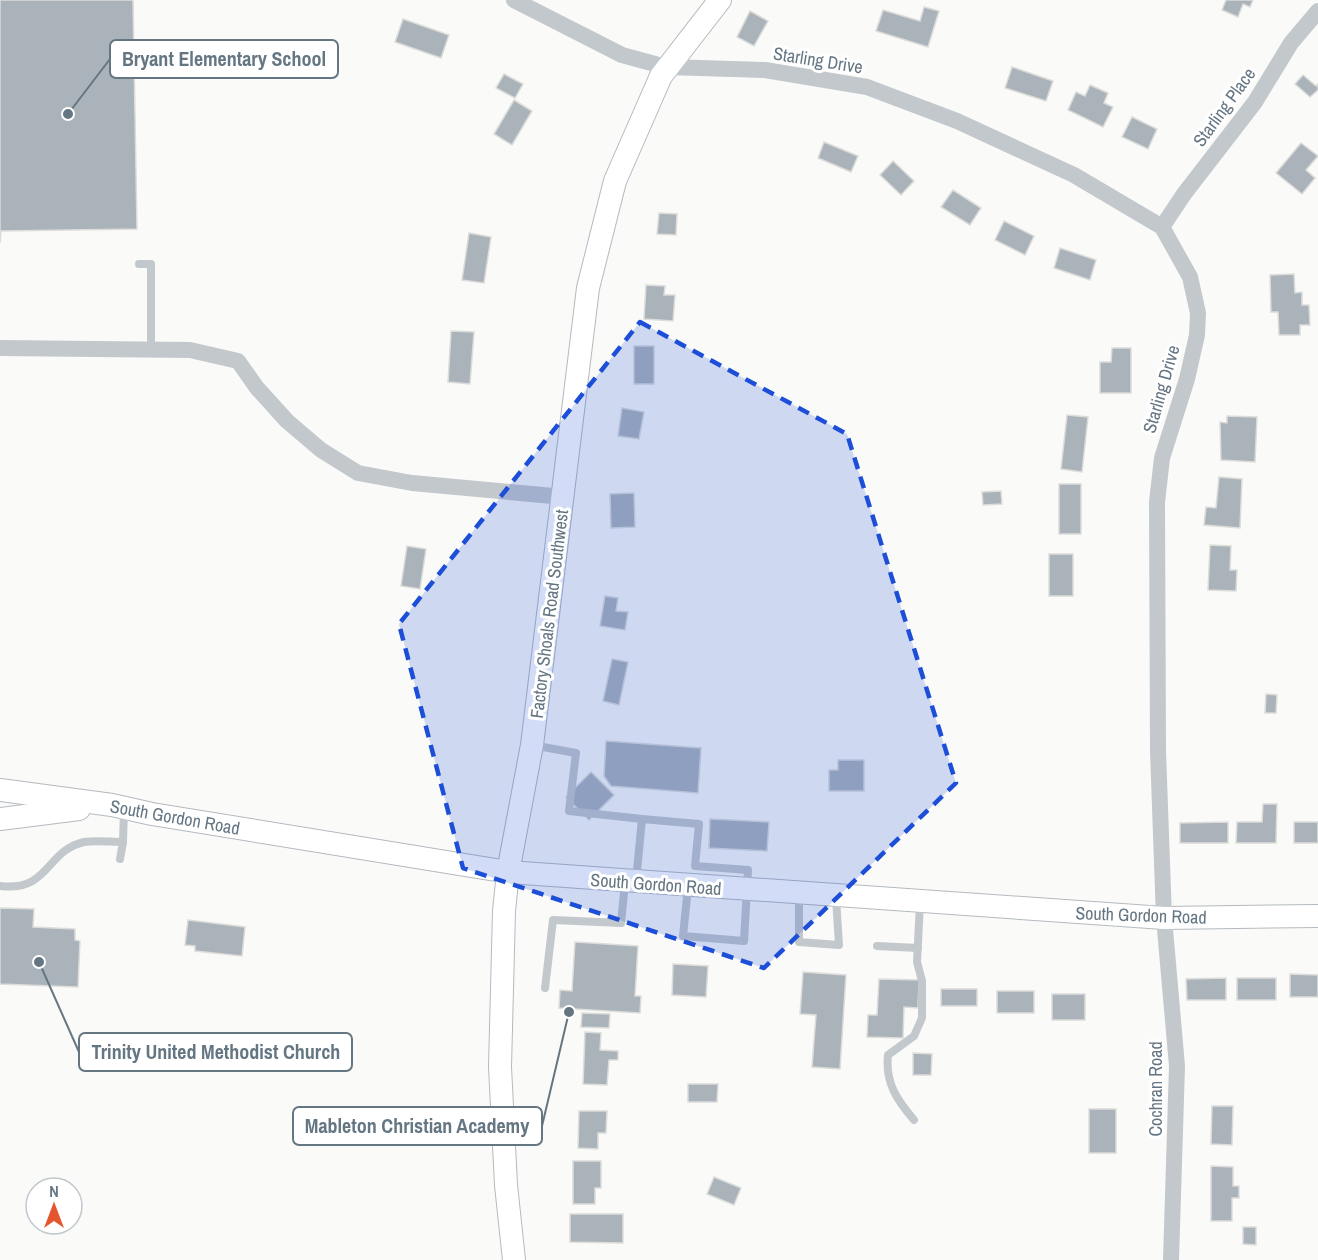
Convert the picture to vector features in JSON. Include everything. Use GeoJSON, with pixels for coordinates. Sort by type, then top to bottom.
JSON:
{"type":"FeatureCollection","features":[{"type":"Feature","properties":{"kind":"street","name":"Starling Drive"},"geometry":{"type":"LineString","coordinates":[[514,0],[622,55],[666,67],[765,70],[877,91],[957,121],[1025,151],[1074,175],[1162,227],[1190,277],[1198,313],[1197,335],[1187,379],[1162,458],[1157,502],[1158,751],[1164,918]]}},
{"type":"Feature","properties":{"kind":"street","name":"Factory Shoals Road Southwest"},"geometry":{"type":"LineString","coordinates":[[514,1260],[506,1185],[500,1067],[504,911],[508,872],[532,745],[564,497],[578,350],[588,288],[615,181],[666,67],[720,0]]}},
{"type":"Feature","properties":{"kind":"street","name":"Starling Place"},"geometry":{"type":"LineString","coordinates":[[1162,227],[1184,194],[1255,102],[1291,43],[1318,11]]}},
{"type":"Feature","properties":{"kind":"street"},"geometry":{"type":"LineString","coordinates":[[0,348],[190,350],[238,362],[257,388],[287,421],[321,450],[358,473],[412,483],[564,497]]}},
{"type":"Feature","properties":{"kind":"street","name":"South Gordon Road"},"geometry":{"type":"LineString","coordinates":[[0,790],[118,806],[508,872],[800,895],[1164,918],[1318,916]]}},
{"type":"Feature","properties":{"kind":"street"},"geometry":{"type":"LineString","coordinates":[[0,819],[118,806]]}},
{"type":"Feature","properties":{"kind":"street","name":"Cochran Road"},"geometry":{"type":"LineString","coordinates":[[1164,918],[1177,1066],[1171,1260]]}},
{"type":"Feature","properties":{"kind":"lane"},"geometry":{"type":"LineString","coordinates":[[139,264],[151,264],[151,350]]}},
{"type":"Feature","properties":{"kind":"lane"},"geometry":{"type":"LineString","coordinates":[[532,745],[576,753],[569,811],[699,824],[695,866],[748,870],[744,941],[683,936],[688,887]]}},
{"type":"Feature","properties":{"kind":"lane"},"geometry":{"type":"LineString","coordinates":[[118,806],[123,842],[120,859]]}},
{"type":"Feature","properties":{"kind":"lane"},"geometry":{"type":"LineString","coordinates":[[545,988],[553,920],[621,923],[631,883],[642,819]]}},
{"type":"Feature","properties":{"kind":"lane"},"geometry":{"type":"LineString","coordinates":[[0,885],[10,887],[37,881],[59,855],[84,842],[123,842]]}},
{"type":"Feature","properties":{"kind":"lane"},"geometry":{"type":"LineString","coordinates":[[800,895],[799,942],[839,945],[836,897]]}},
{"type":"Feature","properties":{"kind":"lane"},"geometry":{"type":"LineString","coordinates":[[914,1120],[897,1100],[887,1069],[888,1056],[914,1036],[922,1018],[918,948],[920,902]]}},
{"type":"Feature","properties":{"kind":"lane"},"geometry":{"type":"LineString","coordinates":[[877,946],[918,948]]}},
{"type":"Feature","properties":{"kind":"highlighted area"},"geometry":{"type":"Polygon","coordinates":[[[640,322],[847,434],[956,783],[764,968],[463,868],[399,624],[640,322]]]}},
{"type":"Feature","properties":{"kind":"building"},"geometry":{"type":"Polygon","coordinates":[[[0,0],[133,0],[137,229],[1,231],[0,243],[0,0]]]}},
{"type":"Feature","properties":{"kind":"building"},"geometry":{"type":"Polygon","coordinates":[[[1226,0],[1253,0],[1250,7],[1243,4],[1238,17],[1222,10],[1226,0]]]}},
{"type":"Feature","properties":{"kind":"building"},"geometry":{"type":"Polygon","coordinates":[[[924,7],[939,11],[928,47],[876,31],[883,10],[920,21],[924,7]]]}},
{"type":"Feature","properties":{"kind":"building"},"geometry":{"type":"Polygon","coordinates":[[[750,11],[768,21],[754,46],[737,37],[750,11]]]}},
{"type":"Feature","properties":{"kind":"building"},"geometry":{"type":"Polygon","coordinates":[[[403,19],[449,35],[441,58],[395,42],[403,19]]]}},
{"type":"Feature","properties":{"kind":"building"},"geometry":{"type":"Polygon","coordinates":[[[1012,67],[1053,81],[1046,101],[1005,88],[1012,67]]]}},
{"type":"Feature","properties":{"kind":"building"},"geometry":{"type":"Polygon","coordinates":[[[504,74],[523,84],[515,98],[496,88],[504,74]]]}},
{"type":"Feature","properties":{"kind":"building"},"geometry":{"type":"Polygon","coordinates":[[[1303,75],[1316,86],[1318,84],[1318,90],[1310,97],[1295,84],[1303,75]]]}},
{"type":"Feature","properties":{"kind":"building"},"geometry":{"type":"Polygon","coordinates":[[[1090,85],[1108,93],[1104,103],[1113,107],[1103,127],[1068,110],[1076,92],[1085,96],[1090,85]]]}},
{"type":"Feature","properties":{"kind":"building"},"geometry":{"type":"Polygon","coordinates":[[[514,100],[532,111],[512,145],[494,134],[514,100]]]}},
{"type":"Feature","properties":{"kind":"building"},"geometry":{"type":"Polygon","coordinates":[[[1132,117],[1157,129],[1148,149],[1122,137],[1132,117]]]}},
{"type":"Feature","properties":{"kind":"building"},"geometry":{"type":"Polygon","coordinates":[[[824,142],[858,156],[851,172],[818,158],[824,142]]]}},
{"type":"Feature","properties":{"kind":"building"},"geometry":{"type":"Polygon","coordinates":[[[1301,143],[1318,156],[1306,170],[1315,178],[1302,194],[1276,173],[1301,143]]]}},
{"type":"Feature","properties":{"kind":"building"},"geometry":{"type":"Polygon","coordinates":[[[893,161],[914,181],[901,195],[880,175],[893,161]]]}},
{"type":"Feature","properties":{"kind":"building"},"geometry":{"type":"Polygon","coordinates":[[[953,190],[981,208],[970,225],[941,207],[953,190]]]}},
{"type":"Feature","properties":{"kind":"building"},"geometry":{"type":"Polygon","coordinates":[[[659,213],[677,214],[676,235],[657,234],[659,213]]]}},
{"type":"Feature","properties":{"kind":"building"},"geometry":{"type":"Polygon","coordinates":[[[1004,221],[1034,236],[1025,255],[995,240],[1004,221]]]}},
{"type":"Feature","properties":{"kind":"building"},"geometry":{"type":"Polygon","coordinates":[[[469,233],[491,237],[484,283],[462,280],[469,233]]]}},
{"type":"Feature","properties":{"kind":"building"},"geometry":{"type":"Polygon","coordinates":[[[1060,248],[1096,260],[1090,280],[1054,268],[1060,248]]]}},
{"type":"Feature","properties":{"kind":"building"},"geometry":{"type":"Polygon","coordinates":[[[1294,274],[1295,293],[1302,292],[1302,305],[1309,305],[1310,325],[1300,325],[1300,335],[1279,335],[1278,312],[1271,312],[1270,275],[1294,274]]]}},
{"type":"Feature","properties":{"kind":"building"},"geometry":{"type":"Polygon","coordinates":[[[646,285],[665,286],[664,295],[675,295],[673,321],[644,319],[646,285]]]}},
{"type":"Feature","properties":{"kind":"building"},"geometry":{"type":"Polygon","coordinates":[[[451,331],[474,332],[470,384],[448,382],[451,331]]]}},
{"type":"Feature","properties":{"kind":"building"},"geometry":{"type":"Polygon","coordinates":[[[634,346],[654,346],[654,384],[634,384],[634,346]]]}},
{"type":"Feature","properties":{"kind":"building"},"geometry":{"type":"Polygon","coordinates":[[[1112,348],[1131,348],[1131,393],[1100,393],[1100,362],[1111,362],[1112,348]]]}},
{"type":"Feature","properties":{"kind":"building"},"geometry":{"type":"Polygon","coordinates":[[[622,408],[644,412],[639,439],[618,436],[622,408]]]}},
{"type":"Feature","properties":{"kind":"building"},"geometry":{"type":"Polygon","coordinates":[[[1067,415],[1088,417],[1082,472],[1061,469],[1067,415]]]}},
{"type":"Feature","properties":{"kind":"building"},"geometry":{"type":"Polygon","coordinates":[[[1227,416],[1257,417],[1255,462],[1221,460],[1220,422],[1227,423],[1227,416]]]}},
{"type":"Feature","properties":{"kind":"building"},"geometry":{"type":"Polygon","coordinates":[[[1219,477],[1242,479],[1240,528],[1204,525],[1206,507],[1216,508],[1219,477]]]}},
{"type":"Feature","properties":{"kind":"building"},"geometry":{"type":"Polygon","coordinates":[[[1059,484],[1081,484],[1081,534],[1059,534],[1059,484]]]}},
{"type":"Feature","properties":{"kind":"building"},"geometry":{"type":"Polygon","coordinates":[[[1001,491],[1002,504],[983,505],[982,492],[1001,491]]]}},
{"type":"Feature","properties":{"kind":"building"},"geometry":{"type":"Polygon","coordinates":[[[634,493],[635,527],[611,528],[610,494],[634,493]]]}},
{"type":"Feature","properties":{"kind":"building"},"geometry":{"type":"Polygon","coordinates":[[[1210,545],[1231,546],[1230,570],[1237,570],[1236,591],[1208,590],[1210,545]]]}},
{"type":"Feature","properties":{"kind":"building"},"geometry":{"type":"Polygon","coordinates":[[[407,546],[426,549],[420,589],[401,586],[407,546]]]}},
{"type":"Feature","properties":{"kind":"building"},"geometry":{"type":"Polygon","coordinates":[[[1049,554],[1073,554],[1073,596],[1049,596],[1049,554]]]}},
{"type":"Feature","properties":{"kind":"building"},"geometry":{"type":"Polygon","coordinates":[[[605,596],[618,598],[616,611],[628,612],[625,630],[600,626],[605,596]]]}},
{"type":"Feature","properties":{"kind":"building"},"geometry":{"type":"Polygon","coordinates":[[[612,659],[628,662],[619,705],[603,701],[612,659]]]}},
{"type":"Feature","properties":{"kind":"building"},"geometry":{"type":"Polygon","coordinates":[[[1266,694],[1277,695],[1276,713],[1265,713],[1266,694]]]}},
{"type":"Feature","properties":{"kind":"building"},"geometry":{"type":"Polygon","coordinates":[[[606,741],[701,748],[698,793],[611,786],[604,776],[606,741]]]}},
{"type":"Feature","properties":{"kind":"building"},"geometry":{"type":"Polygon","coordinates":[[[838,760],[864,760],[864,791],[829,791],[829,770],[838,770],[838,760]]]}},
{"type":"Feature","properties":{"kind":"building"},"geometry":{"type":"Polygon","coordinates":[[[591,772],[614,795],[589,820],[566,797],[591,772]]]}},
{"type":"Feature","properties":{"kind":"building"},"geometry":{"type":"Polygon","coordinates":[[[1263,804],[1277,804],[1276,843],[1236,843],[1237,822],[1262,822],[1263,804]]]}},
{"type":"Feature","properties":{"kind":"building"},"geometry":{"type":"Polygon","coordinates":[[[710,819],[769,822],[767,851],[709,848],[710,819]]]}},
{"type":"Feature","properties":{"kind":"building"},"geometry":{"type":"Polygon","coordinates":[[[1228,822],[1228,843],[1180,843],[1180,823],[1228,822]]]}},
{"type":"Feature","properties":{"kind":"building"},"geometry":{"type":"Polygon","coordinates":[[[1294,822],[1318,822],[1318,843],[1294,843],[1294,822]]]}},
{"type":"Feature","properties":{"kind":"building"},"geometry":{"type":"Polygon","coordinates":[[[0,908],[34,909],[33,927],[75,929],[75,940],[80,941],[78,987],[0,984],[0,908]]]}},
{"type":"Feature","properties":{"kind":"building"},"geometry":{"type":"Polygon","coordinates":[[[188,920],[245,927],[242,956],[195,951],[195,946],[185,945],[188,920]]]}},
{"type":"Feature","properties":{"kind":"building"},"geometry":{"type":"Polygon","coordinates":[[[575,942],[638,946],[635,996],[641,996],[640,1013],[559,1008],[560,990],[572,991],[575,942]]]}},
{"type":"Feature","properties":{"kind":"building"},"geometry":{"type":"Polygon","coordinates":[[[673,964],[708,966],[706,997],[672,995],[673,964]]]}},
{"type":"Feature","properties":{"kind":"building"},"geometry":{"type":"Polygon","coordinates":[[[803,972],[846,975],[840,1069],[812,1067],[816,1015],[800,1014],[803,972]]]}},
{"type":"Feature","properties":{"kind":"building"},"geometry":{"type":"Polygon","coordinates":[[[1290,974],[1318,975],[1318,997],[1290,997],[1290,974]]]}},
{"type":"Feature","properties":{"kind":"building"},"geometry":{"type":"Polygon","coordinates":[[[1226,978],[1226,1000],[1187,1000],[1186,979],[1226,978]]]}},
{"type":"Feature","properties":{"kind":"building"},"geometry":{"type":"Polygon","coordinates":[[[1237,978],[1276,978],[1276,1000],[1237,1000],[1237,978]]]}},
{"type":"Feature","properties":{"kind":"building"},"geometry":{"type":"Polygon","coordinates":[[[879,979],[919,980],[918,1008],[904,1007],[903,1038],[867,1037],[868,1015],[877,1015],[879,979]]]}},
{"type":"Feature","properties":{"kind":"building"},"geometry":{"type":"Polygon","coordinates":[[[941,989],[977,989],[977,1006],[941,1006],[941,989]]]}},
{"type":"Feature","properties":{"kind":"building"},"geometry":{"type":"Polygon","coordinates":[[[997,991],[1034,991],[1034,1013],[997,1013],[997,991]]]}},
{"type":"Feature","properties":{"kind":"building"},"geometry":{"type":"Polygon","coordinates":[[[1052,994],[1085,994],[1085,1020],[1052,1020],[1052,994]]]}},
{"type":"Feature","properties":{"kind":"building"},"geometry":{"type":"Polygon","coordinates":[[[582,1013],[610,1014],[609,1028],[581,1027],[582,1013]]]}},
{"type":"Feature","properties":{"kind":"building"},"geometry":{"type":"Polygon","coordinates":[[[585,1032],[601,1033],[600,1050],[618,1051],[618,1060],[609,1060],[607,1085],[583,1084],[585,1032]]]}},
{"type":"Feature","properties":{"kind":"building"},"geometry":{"type":"Polygon","coordinates":[[[913,1053],[932,1054],[931,1075],[913,1075],[913,1053]]]}},
{"type":"Feature","properties":{"kind":"building"},"geometry":{"type":"Polygon","coordinates":[[[688,1084],[718,1084],[717,1102],[688,1102],[688,1084]]]}},
{"type":"Feature","properties":{"kind":"building"},"geometry":{"type":"Polygon","coordinates":[[[1212,1106],[1233,1106],[1232,1145],[1211,1144],[1212,1106]]]}},
{"type":"Feature","properties":{"kind":"building"},"geometry":{"type":"Polygon","coordinates":[[[1089,1109],[1116,1109],[1116,1153],[1089,1153],[1089,1109]]]}},
{"type":"Feature","properties":{"kind":"building"},"geometry":{"type":"Polygon","coordinates":[[[579,1111],[607,1111],[606,1133],[598,1133],[598,1149],[578,1148],[579,1111]]]}},
{"type":"Feature","properties":{"kind":"building"},"geometry":{"type":"Polygon","coordinates":[[[573,1161],[601,1161],[601,1188],[595,1188],[595,1204],[573,1204],[573,1161]]]}},
{"type":"Feature","properties":{"kind":"building"},"geometry":{"type":"Polygon","coordinates":[[[1211,1166],[1233,1167],[1233,1186],[1239,1186],[1239,1198],[1232,1198],[1232,1221],[1211,1221],[1211,1166]]]}},
{"type":"Feature","properties":{"kind":"building"},"geometry":{"type":"Polygon","coordinates":[[[714,1177],[741,1188],[734,1205],[707,1194],[714,1177]]]}},
{"type":"Feature","properties":{"kind":"building"},"geometry":{"type":"Polygon","coordinates":[[[570,1214],[623,1214],[623,1243],[570,1242],[570,1214]]]}},
{"type":"Feature","properties":{"kind":"building"},"geometry":{"type":"Polygon","coordinates":[[[1243,1227],[1256,1227],[1256,1245],[1243,1244],[1243,1227]]]}},
{"type":"Feature","properties":{"kind":"place","name":"Bryant Elementary School"},"geometry":{"type":"Point","coordinates":[68,114]}},
{"type":"Feature","properties":{"kind":"place","name":"Trinity United Methodist Church"},"geometry":{"type":"Point","coordinates":[39,962]}},
{"type":"Feature","properties":{"kind":"place","name":"Mableton Christian Academy"},"geometry":{"type":"Point","coordinates":[569,1012]}}]}
